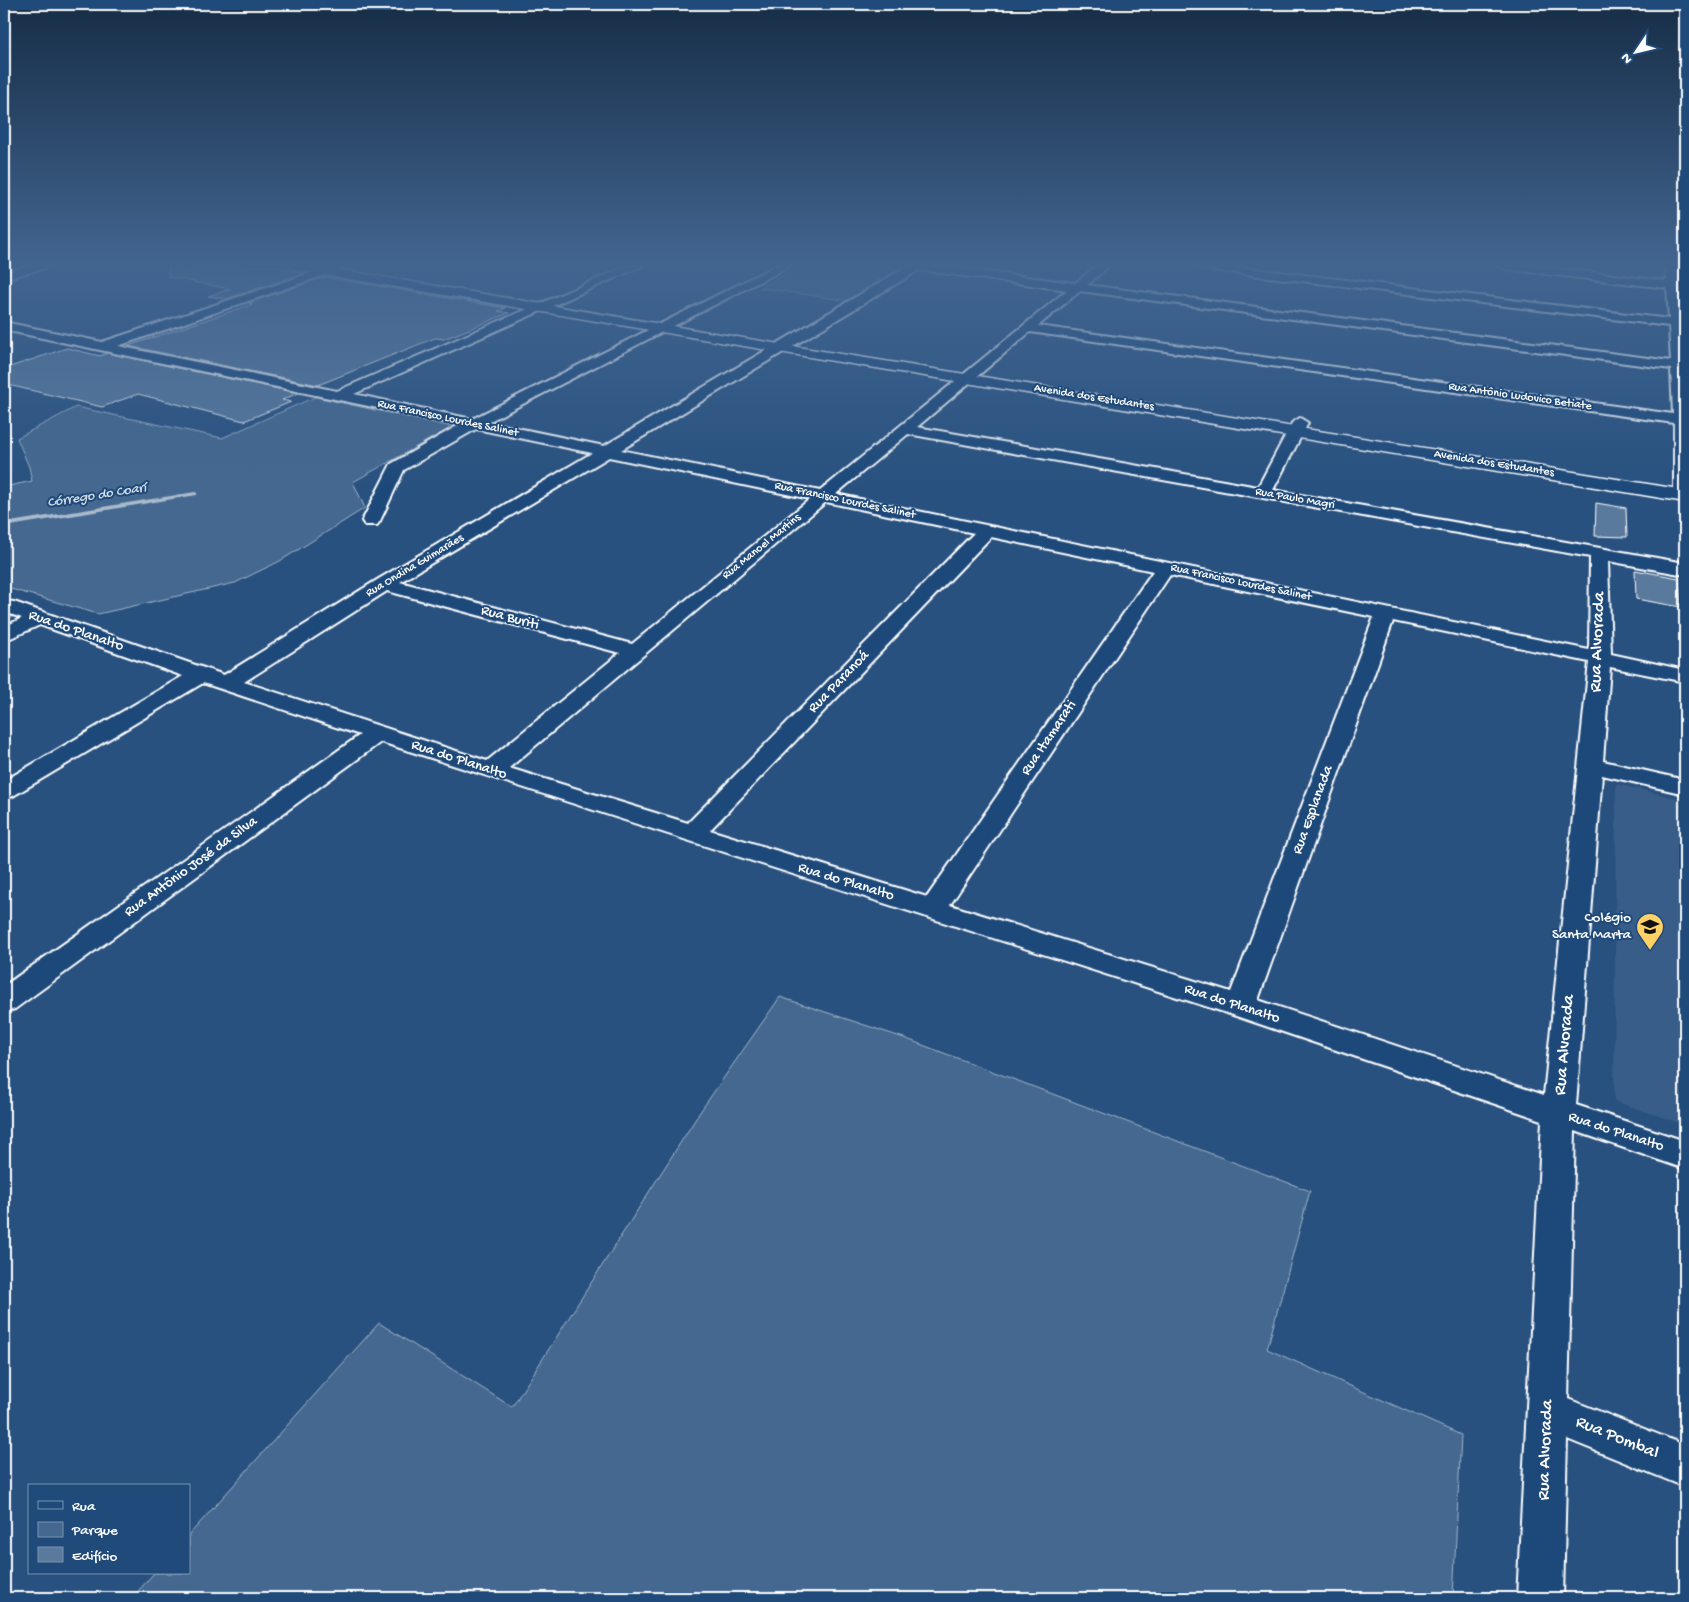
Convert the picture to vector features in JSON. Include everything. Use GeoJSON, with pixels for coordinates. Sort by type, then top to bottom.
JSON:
{"type":"FeatureCollection","features":[{"type":"Feature","properties":{"kind":"street","name":"Rua Francisco Lourdes Salinet"},"geometry":{"type":"LineString","coordinates":[[72,341],[1685,676]]}},
{"type":"Feature","properties":{"kind":"street"},"geometry":{"type":"LineString","coordinates":[[101,347],[119,341]]}},
{"type":"Feature","properties":{"kind":"street"},"geometry":{"type":"LineString","coordinates":[[338,396],[466,341]]}},
{"type":"Feature","properties":{"kind":"street"},"geometry":{"type":"LineString","coordinates":[[371,521],[397,467],[473,424],[636,341]]}},
{"type":"Feature","properties":{"kind":"street","name":"Avenida dos Estudantes"},"geometry":{"type":"LineString","coordinates":[[760,341],[1684,490]]}},
{"type":"Feature","properties":{"kind":"street","name":"Rua Ondina Guimarães"},"geometry":{"type":"LineString","coordinates":[[227,683],[384,584],[792,341]]}},
{"type":"Feature","properties":{"kind":"street","name":"Rua Manoel Martins"},"geometry":{"type":"LineString","coordinates":[[491,770],[1012,341]]}},
{"type":"Feature","properties":{"kind":"street","name":"Rua Antônio Ludovico Betiate"},"geometry":{"type":"LineString","coordinates":[[1119,341],[1684,420]]}},
{"type":"Feature","properties":{"kind":"street"},"geometry":{"type":"LineString","coordinates":[[1483,341],[1681,367]]}},
{"type":"Feature","properties":{"kind":"street"},"geometry":{"type":"LineString","coordinates":[[1677,341],[1681,367],[1684,420],[1684,490]]}},
{"type":"Feature","properties":{"kind":"street"},"geometry":{"type":"LineString","coordinates":[[1263,493],[1298,427]]}},
{"type":"Feature","properties":{"kind":"street","name":"Rua Paulo Magri"},"geometry":{"type":"LineString","coordinates":[[905,429],[1685,569]]}},
{"type":"Feature","properties":{"kind":"street","name":"Rua Paranoá"},"geometry":{"type":"LineString","coordinates":[[692,834],[986,530]]}},
{"type":"Feature","properties":{"kind":"street","name":"Rua Alvorada"},"geometry":{"type":"LineString","coordinates":[[1540,1598],[1559,1113],[1600,658],[1599,553]]}},
{"type":"Feature","properties":{"kind":"street","name":"Rua Itamarati"},"geometry":{"type":"LineString","coordinates":[[933,909],[1165,568]]}},
{"type":"Feature","properties":{"kind":"street","name":"Rua Buriti"},"geometry":{"type":"LineString","coordinates":[[384,584],[635,651]]}},
{"type":"Feature","properties":{"kind":"street","name":"Rua do Planalto"},"geometry":{"type":"LineString","coordinates":[[7,606],[201,675],[491,770],[1241,1006],[1685,1155]]}},
{"type":"Feature","properties":{"kind":"street","name":"Rua Esplanada"},"geometry":{"type":"LineString","coordinates":[[1241,1006],[1386,613]]}},
{"type":"Feature","properties":{"kind":"street"},"geometry":{"type":"LineString","coordinates":[[4,635],[38,618]]}},
{"type":"Feature","properties":{"kind":"street"},"geometry":{"type":"LineString","coordinates":[[4,791],[201,675]]}},
{"type":"Feature","properties":{"kind":"street","name":"Rua Antônio José da Silva"},"geometry":{"type":"LineString","coordinates":[[4,1001],[378,732]]}},
{"type":"Feature","properties":{"kind":"street"},"geometry":{"type":"LineString","coordinates":[[1590,765],[1685,787]]}},
{"type":"Feature","properties":{"kind":"street","name":"Rua Pombal"},"geometry":{"type":"LineString","coordinates":[[1548,1411],[1685,1466]]}},
{"type":"Feature","properties":{"kind":"shaded area","name":"Colégio Santa Marta"},"geometry":{"type":"Polygon","coordinates":[[[1616,784],[1685,800],[1685,1125],[1614,1101],[1616,784]]]}},
{"type":"Feature","properties":{"kind":"green space"},"geometry":{"type":"Polygon","coordinates":[[[315,397],[452,427],[353,482],[365,508],[280,561],[235,583],[98,614],[4,587],[4,487],[32,481],[29,467],[17,438],[76,407],[222,438],[315,397]]]}},
{"type":"Feature","properties":{"kind":"green space"},"geometry":{"type":"Polygon","coordinates":[[[780,997],[904,1038],[1310,1191],[1267,1349],[1461,1435],[1453,1598],[132,1598],[153,1574],[190,1574],[190,1534],[379,1323],[512,1407],[700,1112],[780,997]]]}},
{"type":"Feature","properties":{"kind":"building"},"geometry":{"type":"Polygon","coordinates":[[[144,341],[428,341],[318,385],[128,346],[144,341]]]}},
{"type":"Feature","properties":{"kind":"building"},"geometry":{"type":"Polygon","coordinates":[[[67,348],[100,356],[107,353],[298,393],[282,400],[291,402],[244,421],[138,394],[102,407],[4,384],[4,369],[67,348]]]}},
{"type":"Feature","properties":{"kind":"building"},"geometry":{"type":"Polygon","coordinates":[[[1596,503],[1626,508],[1627,537],[1595,536],[1596,503]]]}},
{"type":"Feature","properties":{"kind":"building"},"geometry":{"type":"Polygon","coordinates":[[[1635,570],[1679,578],[1681,607],[1636,599],[1635,570]]]}},
{"type":"Feature","properties":{"kind":"waterway","name":"Córrego do Coarí"},"geometry":{"type":"LineString","coordinates":[[4,525],[195,494]]}},
{"type":"Feature","properties":{"kind":"place","name":"Colégio Santa Marta"},"geometry":{"type":"Point","coordinates":[1650,951]}}]}
